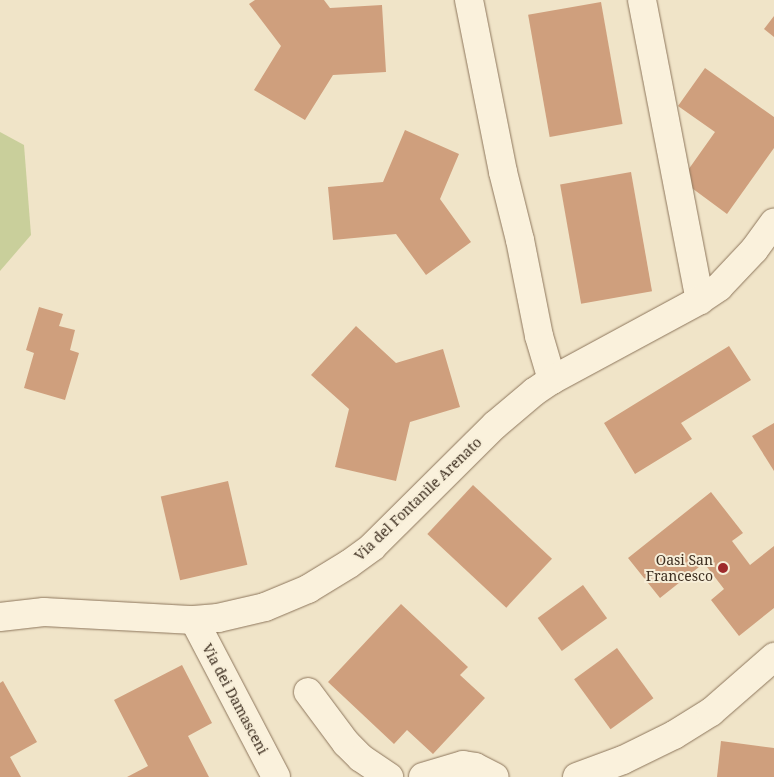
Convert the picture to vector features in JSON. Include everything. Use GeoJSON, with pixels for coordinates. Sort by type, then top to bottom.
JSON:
{"type":"FeatureCollection","features":[{"type":"Feature","properties":{"kind":"street"},"geometry":{"type":"LineString","coordinates":[[469,0],[503,172],[520,240],[539,336],[552,380]]}},
{"type":"Feature","properties":{"kind":"street"},"geometry":{"type":"LineString","coordinates":[[642,0],[700,300]]}},
{"type":"Feature","properties":{"kind":"street","name":"Via del Fontanile Arenato"},"geometry":{"type":"LineString","coordinates":[[0,617],[44,612],[194,620],[242,613],[289,599],[349,564],[390,529],[508,413],[552,380],[700,300],[730,276],[754,250],[774,222]]}},
{"type":"Feature","properties":{"kind":"street","name":"Via dei Damasceni"},"geometry":{"type":"LineString","coordinates":[[194,620],[276,777]]}},
{"type":"Feature","properties":{"kind":"street"},"geometry":{"type":"LineString","coordinates":[[577,777],[623,760],[674,735],[711,712],[774,657]]}},
{"type":"Feature","properties":{"kind":"street"},"geometry":{"type":"LineString","coordinates":[[308,692],[346,743],[361,758],[389,777]]}},
{"type":"Feature","properties":{"kind":"street"},"geometry":{"type":"LineString","coordinates":[[423,777],[463,765],[475,767],[495,777]]}},
{"type":"Feature","properties":{"kind":"green space"},"geometry":{"type":"Polygon","coordinates":[[[0,132],[24,145],[31,235],[0,271],[0,132]]]}},
{"type":"Feature","properties":{"kind":"building"},"geometry":{"type":"Polygon","coordinates":[[[255,0],[324,0],[330,8],[382,5],[386,72],[333,75],[305,120],[254,90],[281,46],[249,4],[255,0]]]}},
{"type":"Feature","properties":{"kind":"building"},"geometry":{"type":"Polygon","coordinates":[[[601,2],[623,124],[550,137],[528,15],[601,2]]]}},
{"type":"Feature","properties":{"kind":"building"},"geometry":{"type":"Polygon","coordinates":[[[774,16],[774,37],[764,29],[774,16]]]}},
{"type":"Feature","properties":{"kind":"building"},"geometry":{"type":"Polygon","coordinates":[[[705,68],[774,117],[774,148],[727,214],[681,180],[715,132],[678,106],[705,68]]]}},
{"type":"Feature","properties":{"kind":"building"},"geometry":{"type":"Polygon","coordinates":[[[405,130],[459,154],[440,199],[471,242],[426,275],[396,234],[333,240],[328,187],[383,182],[405,130]]]}},
{"type":"Feature","properties":{"kind":"building"},"geometry":{"type":"Polygon","coordinates":[[[631,172],[652,291],[581,304],[560,185],[631,172]]]}},
{"type":"Feature","properties":{"kind":"building"},"geometry":{"type":"Polygon","coordinates":[[[39,307],[63,314],[59,326],[75,330],[70,350],[79,353],[65,400],[24,388],[34,353],[26,350],[39,307]]]}},
{"type":"Feature","properties":{"kind":"building"},"geometry":{"type":"Polygon","coordinates":[[[356,326],[396,363],[443,349],[460,407],[410,422],[396,481],[335,467],[349,409],[311,375],[356,326]]]}},
{"type":"Feature","properties":{"kind":"building"},"geometry":{"type":"Polygon","coordinates":[[[729,346],[751,380],[681,423],[692,439],[635,474],[604,423],[729,346]]]}},
{"type":"Feature","properties":{"kind":"building"},"geometry":{"type":"Polygon","coordinates":[[[774,423],[774,471],[752,436],[774,423]]]}},
{"type":"Feature","properties":{"kind":"building"},"geometry":{"type":"Polygon","coordinates":[[[228,481],[247,565],[180,580],[161,497],[228,481]]]}},
{"type":"Feature","properties":{"kind":"building"},"geometry":{"type":"Polygon","coordinates":[[[473,485],[552,559],[506,608],[427,534],[473,485]]]}},
{"type":"Feature","properties":{"kind":"building"},"geometry":{"type":"Polygon","coordinates":[[[711,492],[743,533],[732,541],[750,565],[774,546],[774,608],[739,636],[711,600],[724,589],[704,563],[660,598],[628,558],[711,492]]]}},
{"type":"Feature","properties":{"kind":"building"},"geometry":{"type":"Polygon","coordinates":[[[583,585],[607,618],[562,651],[538,618],[583,585]]]}},
{"type":"Feature","properties":{"kind":"building"},"geometry":{"type":"Polygon","coordinates":[[[401,604],[468,667],[460,675],[485,698],[433,754],[407,730],[394,744],[328,682],[401,604]]]}},
{"type":"Feature","properties":{"kind":"building"},"geometry":{"type":"Polygon","coordinates":[[[617,648],[653,698],[611,729],[574,679],[617,648]]]}},
{"type":"Feature","properties":{"kind":"building"},"geometry":{"type":"Polygon","coordinates":[[[182,665],[212,723],[188,736],[209,777],[127,777],[148,766],[114,700],[182,665]]]}},
{"type":"Feature","properties":{"kind":"building"},"geometry":{"type":"Polygon","coordinates":[[[3,681],[37,742],[10,757],[21,777],[0,777],[0,683],[3,681]]]}},
{"type":"Feature","properties":{"kind":"building"},"geometry":{"type":"Polygon","coordinates":[[[721,741],[774,748],[774,777],[717,777],[721,741]]]}},
{"type":"Feature","properties":{"kind":"place","name":"Oasi San Francesco"},"geometry":{"type":"Point","coordinates":[723,568]}}]}
